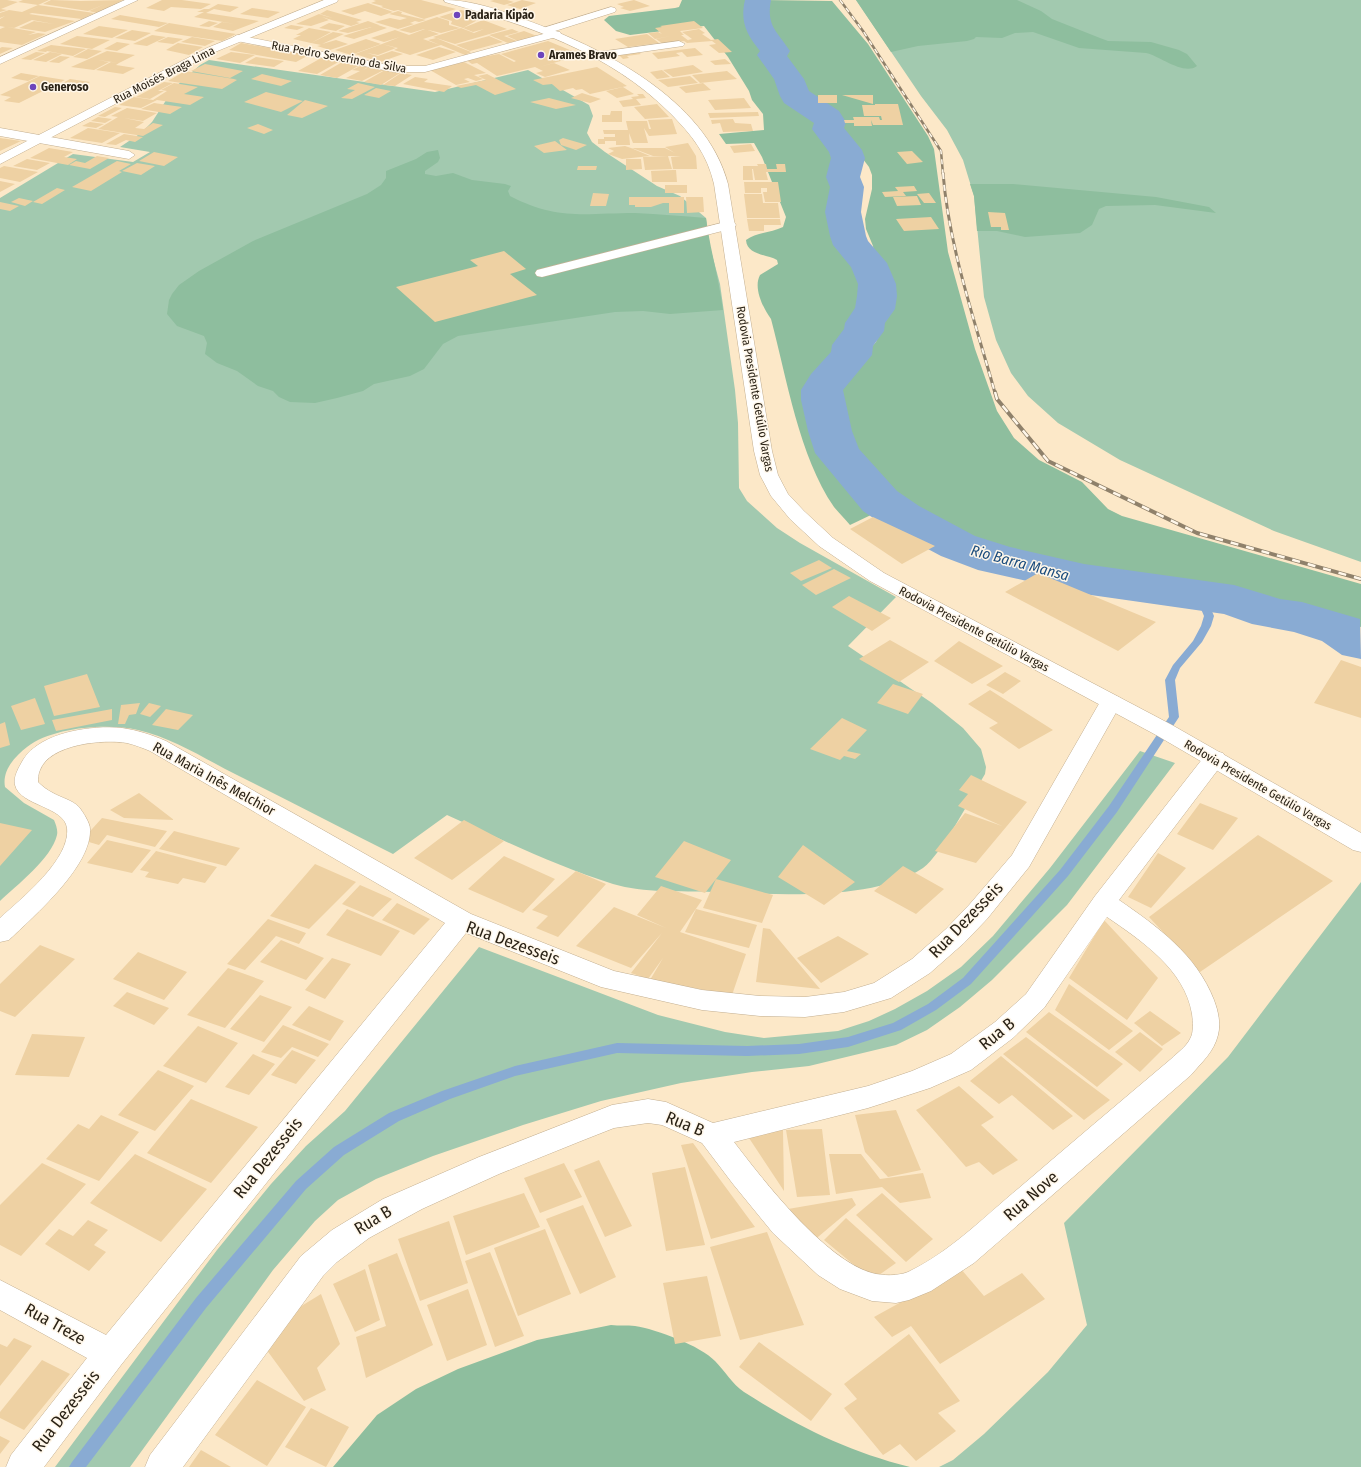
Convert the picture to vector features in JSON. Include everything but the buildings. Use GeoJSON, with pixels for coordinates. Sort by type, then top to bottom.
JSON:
{"type":"FeatureCollection","features":[{"type":"Feature","properties":{"kind":"street"},"geometry":{"type":"LineString","coordinates":[[0,61],[133,0]]}},
{"type":"Feature","properties":{"kind":"street","name":"Rua Moisés Braga Lima"},"geometry":{"type":"LineString","coordinates":[[0,160],[237,38],[333,0]]}},
{"type":"Feature","properties":{"kind":"street","name":"Rodovia Presidente Getúlio Vargas"},"geometry":{"type":"LineString","coordinates":[[449,0],[510,17],[552,32],[598,55],[639,80],[672,106],[703,141],[715,162],[721,184],[729,225],[763,451],[769,475],[780,496],[797,515],[826,542],[877,577],[1205,754],[1361,844]]}},
{"type":"Feature","properties":{"kind":"street","name":"Rua Pedro Severino da Silva"},"geometry":{"type":"LineString","coordinates":[[237,38],[394,69],[410,70],[433,67],[552,32],[611,10]]}},
{"type":"Feature","properties":{"kind":"street"},"geometry":{"type":"LineString","coordinates":[[598,55],[679,44]]}},
{"type":"Feature","properties":{"kind":"street"},"geometry":{"type":"LineString","coordinates":[[0,132],[129,154]]}},
{"type":"Feature","properties":{"kind":"street"},"geometry":{"type":"LineString","coordinates":[[542,273],[729,225]]}},
{"type":"Feature","properties":{"kind":"street","name":"Rua Dezesseis"},"geometry":{"type":"LineString","coordinates":[[23,1467],[110,1354],[439,947],[462,921],[610,980],[677,996],[730,1003],[782,1007],[826,1005],[863,998],[882,991],[921,966],[955,936],[978,912],[1021,861],[1114,704]]}},
{"type":"Feature","properties":{"kind":"street","name":"Rua Maria Inês Melchior"},"geometry":{"type":"LineString","coordinates":[[0,933],[59,876],[71,856],[79,834],[78,823],[66,808],[44,798],[26,785],[27,771],[36,758],[51,747],[74,738],[99,734],[118,734],[144,740],[158,746],[338,848],[462,921]]}},
{"type":"Feature","properties":{"kind":"street","name":"Rua B"},"geometry":{"type":"LineString","coordinates":[[162,1467],[312,1266],[329,1248],[395,1207],[502,1159],[612,1117],[631,1113],[648,1112],[666,1114],[712,1135],[767,1123],[868,1097],[920,1080],[961,1062],[1004,1030],[1035,1001],[1205,754]]}},
{"type":"Feature","properties":{"kind":"street","name":"Rua Nove"},"geometry":{"type":"LineString","coordinates":[[712,1135],[777,1216],[812,1251],[832,1267],[850,1279],[871,1287],[903,1287],[919,1281],[970,1248],[1181,1067],[1201,1044],[1207,1020],[1200,994],[1189,976],[1170,952],[1147,932],[1104,902]]}},
{"type":"Feature","properties":{"kind":"street","name":"Rua Treze"},"geometry":{"type":"LineString","coordinates":[[0,1294],[110,1354]]}},
{"type":"Feature","properties":{"kind":"green space"},"geometry":{"type":"Polygon","coordinates":[[[682,0],[747,0],[751,6],[744,11],[744,14],[793,100],[802,108],[820,117],[819,130],[831,154],[834,167],[836,188],[833,216],[835,235],[839,246],[866,283],[866,293],[860,311],[850,329],[820,374],[814,386],[810,397],[810,412],[818,438],[828,457],[839,473],[852,487],[866,500],[898,522],[933,543],[873,514],[850,525],[834,507],[822,487],[812,465],[795,416],[771,319],[762,304],[758,292],[758,280],[760,275],[778,264],[777,260],[753,251],[747,245],[746,240],[754,235],[783,227],[786,217],[762,157],[754,143],[726,144],[719,134],[764,130],[763,114],[752,100],[749,91],[728,57],[704,26],[630,35],[616,31],[604,20],[609,16],[679,7],[682,0]]]}},
{"type":"Feature","properties":{"kind":"green space"},"geometry":{"type":"Polygon","coordinates":[[[764,0],[832,1],[868,44],[928,136],[934,149],[948,252],[975,349],[997,411],[1014,438],[1039,460],[1082,482],[1108,509],[1122,516],[1361,584],[1361,627],[1247,600],[992,546],[936,527],[912,511],[890,491],[856,452],[837,417],[833,404],[835,394],[843,380],[876,342],[892,304],[890,286],[883,277],[875,260],[873,246],[866,229],[865,219],[872,189],[872,175],[869,167],[850,142],[839,118],[805,100],[799,82],[787,71],[778,58],[782,50],[781,47],[773,42],[775,34],[764,15],[764,0]]]}},
{"type":"Feature","properties":{"kind":"green space"},"geometry":{"type":"Polygon","coordinates":[[[856,0],[1361,0],[1361,562],[1274,531],[1120,460],[1058,423],[1028,396],[1011,373],[996,340],[984,297],[974,196],[963,160],[947,130],[921,96],[856,0]]]}},
{"type":"Feature","properties":{"kind":"green space"},"geometry":{"type":"Polygon","coordinates":[[[856,0],[1017,0],[1041,11],[1052,19],[1108,41],[1151,42],[1179,50],[1187,54],[1197,66],[1186,69],[1146,53],[1079,48],[1033,32],[1015,33],[1002,38],[976,37],[967,41],[918,46],[891,52],[856,0]]]}},
{"type":"Feature","properties":{"kind":"green space"},"geometry":{"type":"Polygon","coordinates":[[[209,60],[435,92],[528,70],[589,105],[593,116],[587,133],[592,142],[657,186],[680,196],[706,218],[710,247],[720,284],[735,390],[738,423],[739,488],[747,501],[777,528],[800,543],[896,597],[848,646],[932,703],[963,728],[981,749],[986,767],[985,774],[939,851],[931,861],[923,868],[902,879],[878,886],[821,894],[763,894],[637,889],[613,884],[571,869],[447,815],[393,854],[164,738],[138,730],[96,727],[65,731],[38,740],[22,751],[7,770],[5,775],[5,787],[24,803],[54,820],[57,828],[57,835],[54,844],[41,862],[24,880],[0,901],[0,198],[73,154],[133,162],[150,152],[120,147],[141,133],[152,122],[174,88],[200,65],[209,60]]]}},
{"type":"Feature","properties":{"kind":"green space"},"geometry":{"type":"Polygon","coordinates":[[[438,150],[440,158],[438,162],[425,171],[425,174],[436,176],[453,173],[472,180],[505,184],[511,186],[508,191],[510,196],[527,204],[543,209],[572,214],[635,213],[706,218],[723,310],[670,314],[643,311],[615,312],[458,336],[443,344],[424,369],[410,376],[374,384],[363,391],[315,403],[290,402],[279,397],[273,391],[258,386],[237,371],[217,363],[205,354],[207,343],[204,336],[177,326],[167,314],[169,300],[172,294],[179,285],[199,271],[253,241],[367,194],[381,185],[386,178],[386,171],[416,159],[427,152],[438,150]]]}},
{"type":"Feature","properties":{"kind":"green space"},"geometry":{"type":"Polygon","coordinates":[[[970,184],[1013,184],[1156,197],[1209,207],[1216,213],[1155,205],[1106,206],[1099,209],[1092,225],[1080,233],[1025,237],[997,231],[977,231],[974,196],[970,184]]]}},
{"type":"Feature","properties":{"kind":"green space"},"geometry":{"type":"Polygon","coordinates":[[[1140,751],[1175,763],[1067,905],[992,980],[960,1007],[927,1030],[896,1045],[809,1066],[752,1072],[681,1083],[601,1101],[523,1125],[433,1156],[376,1179],[338,1200],[315,1221],[273,1270],[130,1467],[55,1467],[217,1250],[271,1184],[306,1146],[345,1111],[479,947],[658,1015],[725,1032],[764,1038],[838,1031],[869,1021],[895,1009],[927,991],[961,967],[993,936],[1050,868],[1140,751]]]}},
{"type":"Feature","properties":{"kind":"green space"},"geometry":{"type":"Polygon","coordinates":[[[1361,882],[1361,1467],[939,1467],[953,1460],[984,1434],[1048,1372],[1087,1325],[1064,1223],[1228,1057],[1361,882]]]}},
{"type":"Feature","properties":{"kind":"green space"},"geometry":{"type":"Polygon","coordinates":[[[611,1325],[644,1328],[666,1334],[689,1344],[708,1355],[740,1389],[764,1405],[824,1437],[887,1461],[910,1467],[333,1467],[377,1415],[416,1389],[458,1369],[537,1340],[611,1325]]]}},
{"type":"Feature","properties":{"kind":"waterway","name":"Rio Barra Mansa"},"geometry":{"type":"LineString","coordinates":[[758,0],[755,14],[757,23],[767,41],[776,51],[772,55],[789,79],[795,96],[828,118],[830,122],[828,129],[845,150],[848,158],[843,177],[847,187],[843,212],[848,236],[851,245],[868,263],[877,284],[877,296],[875,309],[865,323],[864,331],[853,345],[851,355],[826,383],[822,390],[830,431],[838,453],[880,501],[902,516],[958,546],[996,559],[1084,579],[1234,600],[1270,613],[1302,618],[1341,630],[1361,643]]}},
{"type":"Feature","properties":{"kind":"waterway"},"geometry":{"type":"LineString","coordinates":[[77,1467],[201,1303],[301,1185],[339,1151],[394,1117],[446,1095],[515,1071],[617,1048],[747,1051],[799,1049],[848,1042],[897,1027],[932,1007],[967,981],[1064,873],[1113,809],[1174,717],[1170,680],[1176,667],[1197,642],[1206,626],[1209,616],[1200,595]]}},
{"type":"Feature","properties":{"kind":"railway"},"geometry":{"type":"LineString","coordinates":[[840,0],[863,31],[941,151],[943,174]]}},
{"type":"Feature","properties":{"kind":"railway"},"geometry":{"type":"LineString","coordinates":[[943,173],[946,201],[957,257],[971,312],[995,393]]}},
{"type":"Feature","properties":{"kind":"railway"},"geometry":{"type":"LineString","coordinates":[[995,392],[997,399],[1048,461],[1197,533],[1361,579]]}},
{"type":"Feature","properties":{"kind":"place","name":"Padaria Kipão"},"geometry":{"type":"Point","coordinates":[457,15]}},
{"type":"Feature","properties":{"kind":"place","name":"Arames Bravo"},"geometry":{"type":"Point","coordinates":[541,55]}},
{"type":"Feature","properties":{"kind":"place","name":"Generoso"},"geometry":{"type":"Point","coordinates":[33,87]}}]}
